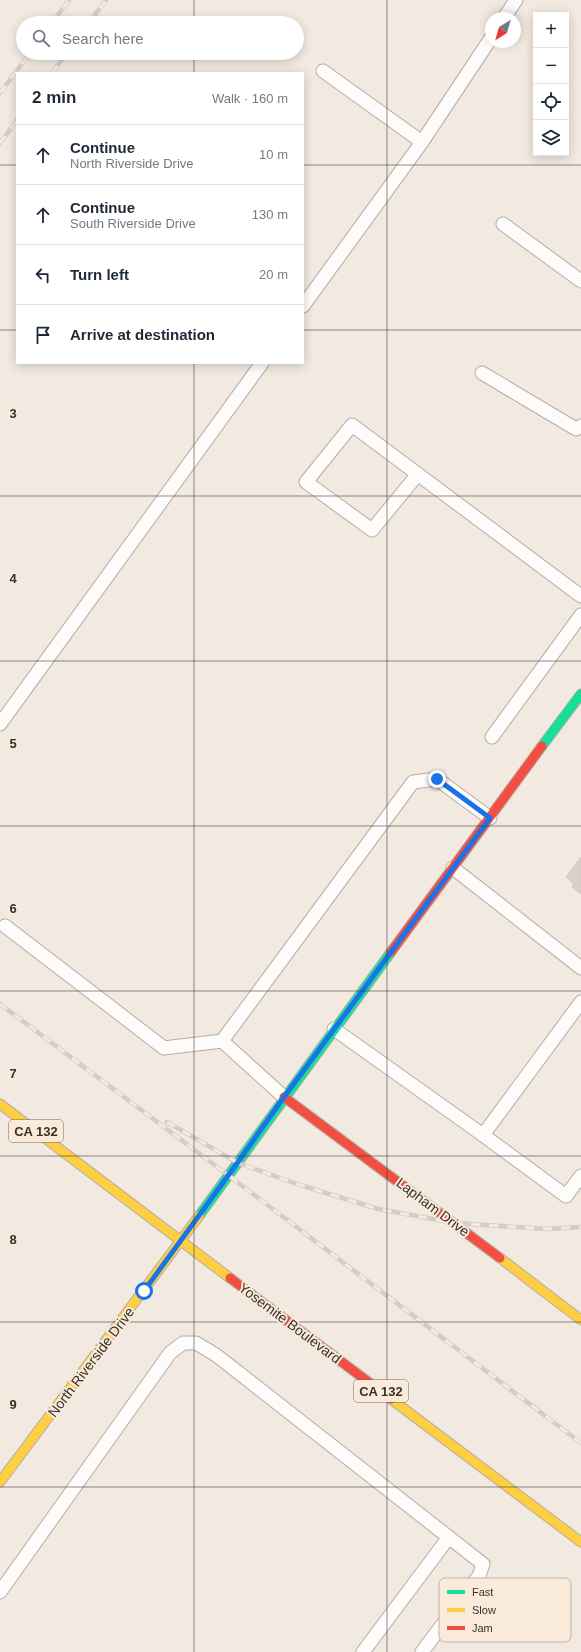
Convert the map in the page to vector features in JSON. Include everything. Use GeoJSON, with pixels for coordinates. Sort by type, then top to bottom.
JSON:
{"type":"FeatureCollection","features":[{"type":"Feature","properties":{"kind":"street","name":"North Riverside Drive"},"geometry":{"type":"LineString","coordinates":[[0,1482],[181,1241],[284,1097],[581,694]]}},
{"type":"Feature","properties":{"kind":"street","name":"Lapham Drive"},"geometry":{"type":"LineString","coordinates":[[284,1097],[455,1223],[581,1320]]}},
{"type":"Feature","properties":{"kind":"street","name":"Yosemite Boulevard"},"geometry":{"type":"LineString","coordinates":[[0,1104],[581,1542]]}},
{"type":"Feature","properties":{"kind":"lane"},"geometry":{"type":"LineString","coordinates":[[508,12],[516,0]]}},
{"type":"Feature","properties":{"kind":"lane"},"geometry":{"type":"LineString","coordinates":[[304,305],[422,142],[485,47]]}},
{"type":"Feature","properties":{"kind":"lane"},"geometry":{"type":"LineString","coordinates":[[323,71],[422,142]]}},
{"type":"Feature","properties":{"kind":"lane"},"geometry":{"type":"LineString","coordinates":[[503,224],[581,281]]}},
{"type":"Feature","properties":{"kind":"lane"},"geometry":{"type":"LineString","coordinates":[[0,724],[261,364]]}},
{"type":"Feature","properties":{"kind":"lane"},"geometry":{"type":"LineString","coordinates":[[482,373],[576,429],[581,426]]}},
{"type":"Feature","properties":{"kind":"lane"},"geometry":{"type":"LineString","coordinates":[[418,474],[372,530],[306,482],[352,425],[418,474],[581,596]]}},
{"type":"Feature","properties":{"kind":"lane"},"geometry":{"type":"LineString","coordinates":[[492,737],[581,615]]}},
{"type":"Feature","properties":{"kind":"lane"},"geometry":{"type":"LineString","coordinates":[[5,926],[164,1048],[222,1041],[413,782],[437,779],[490,818]]}},
{"type":"Feature","properties":{"kind":"lane"},"geometry":{"type":"LineString","coordinates":[[453,868],[581,968]]}},
{"type":"Feature","properties":{"kind":"lane"},"geometry":{"type":"LineString","coordinates":[[483,1136],[581,1002]]}},
{"type":"Feature","properties":{"kind":"lane"},"geometry":{"type":"LineString","coordinates":[[334,1029],[566,1196],[581,1176]]}},
{"type":"Feature","properties":{"kind":"lane"},"geometry":{"type":"LineString","coordinates":[[222,1041],[284,1097]]}},
{"type":"Feature","properties":{"kind":"lane"},"geometry":{"type":"LineString","coordinates":[[0,1592],[170,1353],[183,1343],[196,1343],[216,1356],[483,1564],[478,1578]]}},
{"type":"Feature","properties":{"kind":"lane"},"geometry":{"type":"LineString","coordinates":[[363,1652],[448,1537]]}},
{"type":"Feature","properties":{"kind":"lane"},"geometry":{"type":"LineString","coordinates":[[422,1652],[439,1629]]}},
{"type":"Feature","properties":{"kind":"building"},"geometry":{"type":"Polygon","coordinates":[[[581,857],[581,894],[572,887],[574,884],[566,877],[581,857]]]}},
{"type":"Feature","properties":{"kind":"railway"},"geometry":{"type":"LineString","coordinates":[[57,16],[69,0]]}},
{"type":"Feature","properties":{"kind":"railway"},"geometry":{"type":"LineString","coordinates":[[94,16],[106,0]]}},
{"type":"Feature","properties":{"kind":"railway"},"geometry":{"type":"LineString","coordinates":[[0,93],[25,60]]}},
{"type":"Feature","properties":{"kind":"railway"},"geometry":{"type":"LineString","coordinates":[[53,72],[62,60]]}},
{"type":"Feature","properties":{"kind":"railway"},"geometry":{"type":"LineString","coordinates":[[0,143],[16,121]]}},
{"type":"Feature","properties":{"kind":"railway"},"geometry":{"type":"LineString","coordinates":[[0,1004],[581,1443]]}},
{"type":"Feature","properties":{"kind":"railway"},"geometry":{"type":"LineString","coordinates":[[167,1122],[238,1163],[297,1184],[378,1209],[455,1223],[546,1229],[581,1227]]}},
{"type":"Feature","properties":{"kind":"traffic: fast"},"geometry":{"type":"LineString","coordinates":[[542,746],[581,694]]}},
{"type":"Feature","properties":{"kind":"traffic: fast"},"geometry":{"type":"LineString","coordinates":[[199,1216],[391,952]]}},
{"type":"Feature","properties":{"kind":"traffic: slow"},"geometry":{"type":"LineString","coordinates":[[0,1104],[230,1278]]}},
{"type":"Feature","properties":{"kind":"traffic: slow"},"geometry":{"type":"LineString","coordinates":[[0,1482],[199,1216]]}},
{"type":"Feature","properties":{"kind":"traffic: slow"},"geometry":{"type":"LineString","coordinates":[[500,1258],[581,1320]]}},
{"type":"Feature","properties":{"kind":"traffic: slow"},"geometry":{"type":"LineString","coordinates":[[391,1399],[581,1542]]}},
{"type":"Feature","properties":{"kind":"traffic: jam"},"geometry":{"type":"LineString","coordinates":[[391,952],[542,746]]}},
{"type":"Feature","properties":{"kind":"traffic: jam"},"geometry":{"type":"LineString","coordinates":[[284,1097],[500,1258]]}},
{"type":"Feature","properties":{"kind":"traffic: jam"},"geometry":{"type":"LineString","coordinates":[[230,1278],[391,1399]]}},
{"type":"Feature","properties":{"kind":"route"},"geometry":{"type":"LineString","coordinates":[[144,1291],[284,1097],[490,818],[437,779]]}}]}
